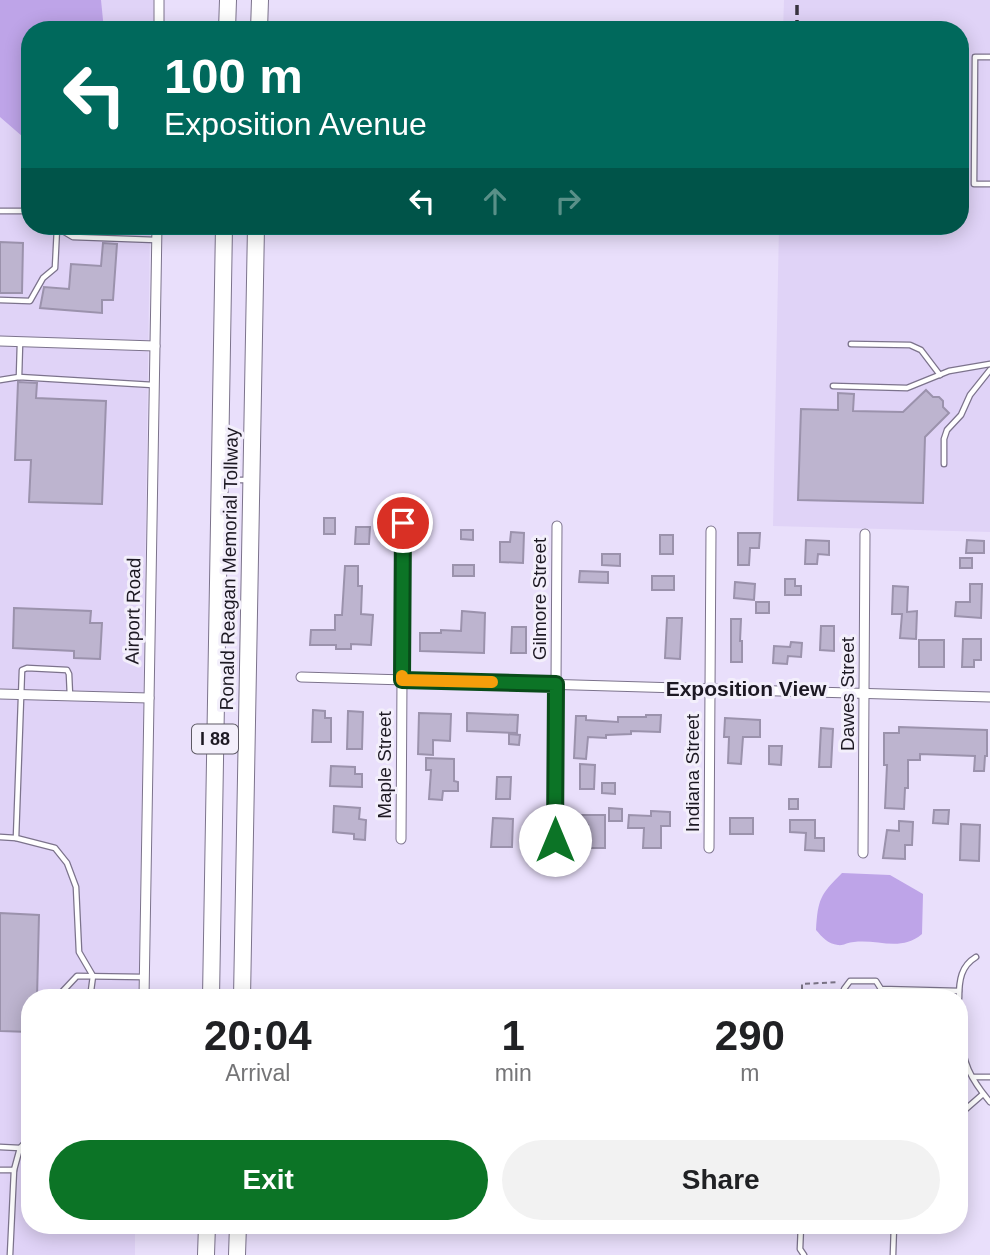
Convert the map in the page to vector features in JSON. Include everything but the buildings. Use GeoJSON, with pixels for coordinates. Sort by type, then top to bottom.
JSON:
{"type":"FeatureCollection","features":[{"type":"Feature","properties":{"kind":"highway"},"geometry":{"type":"LineString","coordinates":[[228,0],[228,21]]}},
{"type":"Feature","properties":{"kind":"highway"},"geometry":{"type":"LineString","coordinates":[[260,0],[260,21]]}},
{"type":"Feature","properties":{"kind":"highway","name":"Ronald Reagan Memorial Tollway"},"geometry":{"type":"LineString","coordinates":[[211,989],[224,235]]}},
{"type":"Feature","properties":{"kind":"highway","name":"Ronald Reagan Memorial Tollway"},"geometry":{"type":"LineString","coordinates":[[242,989],[256,235]]}},
{"type":"Feature","properties":{"kind":"highway"},"geometry":{"type":"LineString","coordinates":[[206,1255],[207,1234]]}},
{"type":"Feature","properties":{"kind":"highway"},"geometry":{"type":"LineString","coordinates":[[237,1255],[238,1234]]}},
{"type":"Feature","properties":{"kind":"street"},"geometry":{"type":"LineString","coordinates":[[159,0],[159,21]]}},
{"type":"Feature","properties":{"kind":"street","name":"Airport Road"},"geometry":{"type":"LineString","coordinates":[[144,989],[157,235]]}},
{"type":"Feature","properties":{"kind":"street"},"geometry":{"type":"LineString","coordinates":[[0,341],[155,346]]}},
{"type":"Feature","properties":{"kind":"street","name":"Maple Street"},"geometry":{"type":"LineString","coordinates":[[401,839],[403,523]]}},
{"type":"Feature","properties":{"kind":"street","name":"Gilmore Street"},"geometry":{"type":"LineString","coordinates":[[555,840],[557,526]]}},
{"type":"Feature","properties":{"kind":"street","name":"Indiana Street"},"geometry":{"type":"LineString","coordinates":[[709,848],[711,531]]}},
{"type":"Feature","properties":{"kind":"street","name":"Dawes Street"},"geometry":{"type":"LineString","coordinates":[[863,853],[865,534]]}},
{"type":"Feature","properties":{"kind":"street"},"geometry":{"type":"LineString","coordinates":[[301,677],[990,697]]}},
{"type":"Feature","properties":{"kind":"street"},"geometry":{"type":"LineString","coordinates":[[0,694],[149,698]]}},
{"type":"Feature","properties":{"kind":"lane"},"geometry":{"type":"LineString","coordinates":[[990,57],[975,57],[974,184],[990,184]]}},
{"type":"Feature","properties":{"kind":"lane"},"geometry":{"type":"LineString","coordinates":[[0,211],[21,211]]}},
{"type":"Feature","properties":{"kind":"lane"},"geometry":{"type":"LineString","coordinates":[[0,300],[30,301],[43,278],[55,268],[56,235]]}},
{"type":"Feature","properties":{"kind":"lane"},"geometry":{"type":"LineString","coordinates":[[70,235],[157,240]]}},
{"type":"Feature","properties":{"kind":"lane"},"geometry":{"type":"LineString","coordinates":[[19,377],[20,341]]}},
{"type":"Feature","properties":{"kind":"lane"},"geometry":{"type":"LineString","coordinates":[[851,344],[910,345],[921,350],[940,375]]}},
{"type":"Feature","properties":{"kind":"lane"},"geometry":{"type":"LineString","coordinates":[[832,386],[907,388],[940,375],[990,364]]}},
{"type":"Feature","properties":{"kind":"lane"},"geometry":{"type":"LineString","coordinates":[[944,464],[944,439],[947,430],[961,415],[970,395],[990,370]]}},
{"type":"Feature","properties":{"kind":"lane"},"geometry":{"type":"LineString","coordinates":[[0,380],[19,377],[154,385]]}},
{"type":"Feature","properties":{"kind":"lane"},"geometry":{"type":"LineString","coordinates":[[220,480],[251,480]]}},
{"type":"Feature","properties":{"kind":"lane"},"geometry":{"type":"LineString","coordinates":[[16,838],[22,670],[63,668],[69,674],[70,696]]}},
{"type":"Feature","properties":{"kind":"lane"},"geometry":{"type":"LineString","coordinates":[[0,837],[16,838],[55,848],[67,863],[76,887],[79,952],[93,976],[91,989]]}},
{"type":"Feature","properties":{"kind":"lane"},"geometry":{"type":"LineString","coordinates":[[960,989],[962,972],[967,962],[976,957]]}},
{"type":"Feature","properties":{"kind":"lane"},"geometry":{"type":"LineString","coordinates":[[65,989],[77,976],[144,977]]}},
{"type":"Feature","properties":{"kind":"lane"},"geometry":{"type":"LineString","coordinates":[[844,989],[850,981],[876,981],[881,989]]}},
{"type":"Feature","properties":{"kind":"lane"},"geometry":{"type":"LineString","coordinates":[[968,1070],[990,1102]]}},
{"type":"Feature","properties":{"kind":"lane"},"geometry":{"type":"LineString","coordinates":[[972,1077],[990,1077]]}},
{"type":"Feature","properties":{"kind":"lane"},"geometry":{"type":"LineString","coordinates":[[968,1107],[983,1094]]}},
{"type":"Feature","properties":{"kind":"lane"},"geometry":{"type":"LineString","coordinates":[[0,1147],[20,1148],[14,1170],[10,1255]]}},
{"type":"Feature","properties":{"kind":"lane"},"geometry":{"type":"LineString","coordinates":[[0,1170],[14,1170]]}},
{"type":"Feature","properties":{"kind":"lane"},"geometry":{"type":"LineString","coordinates":[[801,1234],[800,1249],[804,1255]]}},
{"type":"Feature","properties":{"kind":"lane"},"geometry":{"type":"LineString","coordinates":[[894,1234],[894,1255]]}},
{"type":"Feature","properties":{"kind":"path"},"geometry":{"type":"LineString","coordinates":[[802,989],[802,984],[840,982]]}},
{"type":"Feature","properties":{"kind":"shaded area"},"geometry":{"type":"Polygon","coordinates":[[[0,0],[153,0],[153,21],[21,21],[21,235],[150,235],[139,989],[21,989],[21,1234],[135,1234],[135,1255],[0,1255],[0,0]]]}},
{"type":"Feature","properties":{"kind":"shaded area"},"geometry":{"type":"Polygon","coordinates":[[[0,0],[101,0],[103,21],[21,21],[21,135],[0,117],[0,0]]]}},
{"type":"Feature","properties":{"kind":"shaded area"},"geometry":{"type":"Polygon","coordinates":[[[784,0],[990,0],[990,532],[773,526],[779,235],[969,235],[969,21],[783,21],[784,0]]]}},
{"type":"Feature","properties":{"kind":"shaded area"},"geometry":{"type":"Polygon","coordinates":[[[842,873],[890,875],[923,894],[922,934],[898,944],[852,942],[840,945],[826,940],[816,930],[819,904],[842,873]]]}},
{"type":"Feature","properties":{"kind":"railway"},"geometry":{"type":"LineString","coordinates":[[797,0],[797,21]]}},
{"type":"Feature","properties":{"kind":"slow traffic"},"geometry":{"type":"LineString","coordinates":[[402,676],[402,680],[492,682]]}},
{"type":"Feature","properties":{"kind":"district","name":"Exposition View"},"geometry":{"type":"Point","coordinates":[746,688]}},
{"type":"Feature","properties":{"kind":"route"},"geometry":{"type":"LineString","coordinates":[[403,523],[402,680],[556,684],[555,840]]}}]}
